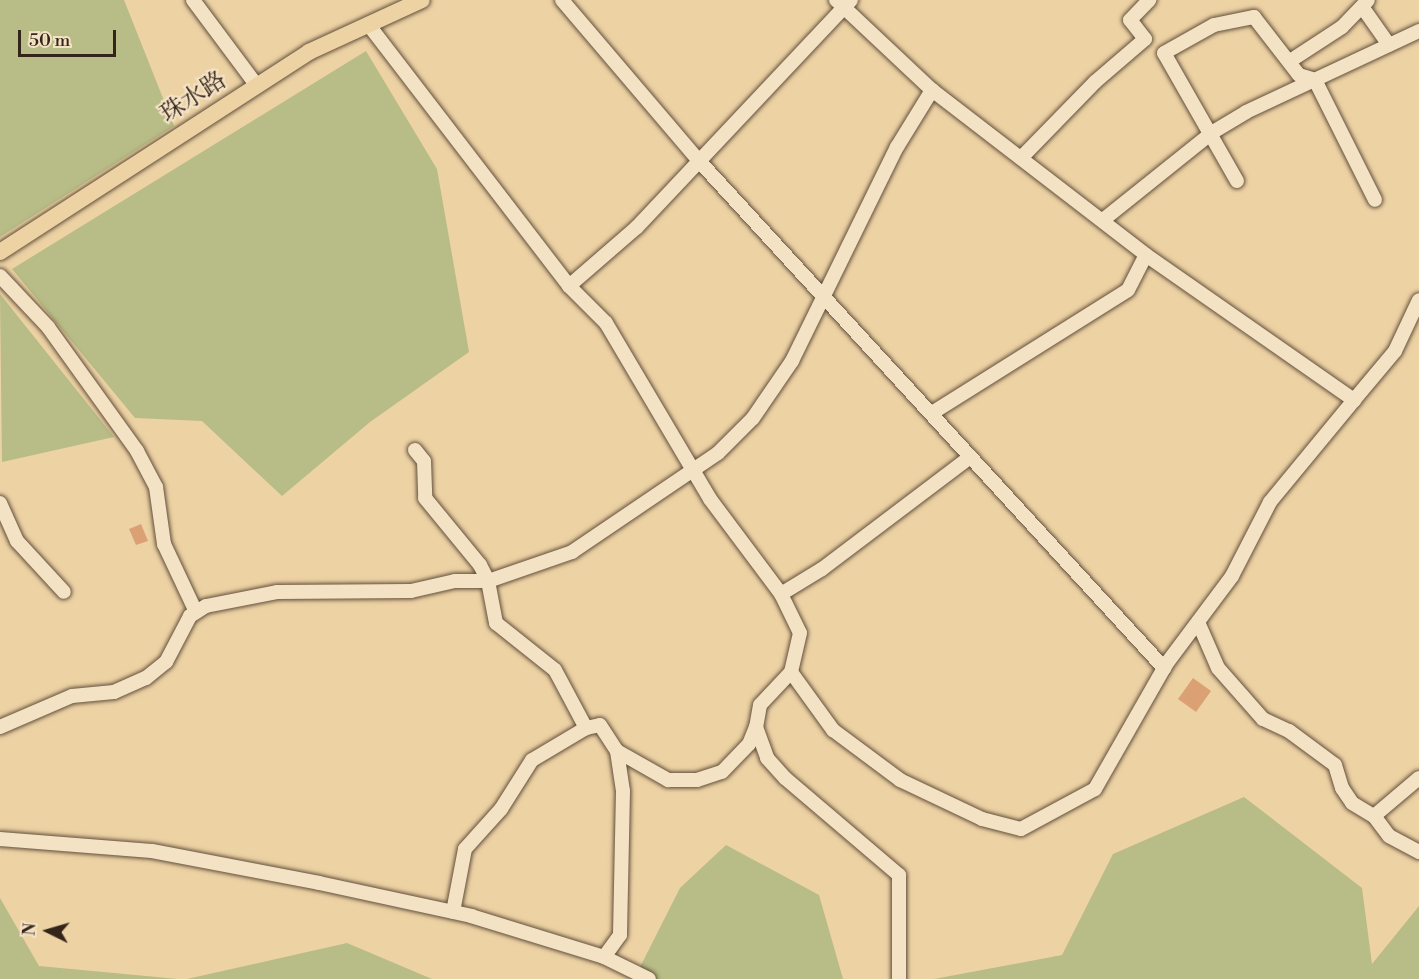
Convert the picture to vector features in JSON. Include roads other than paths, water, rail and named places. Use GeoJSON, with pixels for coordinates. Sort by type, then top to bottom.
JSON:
{"type":"FeatureCollection","features":[{"type":"Feature","properties":{"kind":"main road","name":"珠水路"},"geometry":{"type":"LineString","coordinates":[[0,252],[309,52],[423,0]]}},
{"type":"Feature","properties":{"kind":"street"},"geometry":{"type":"LineString","coordinates":[[193,0],[256,86]]}},
{"type":"Feature","properties":{"kind":"street"},"geometry":{"type":"LineString","coordinates":[[562,0],[700,162],[932,412],[970,457],[1164,668]]}},
{"type":"Feature","properties":{"kind":"street"},"geometry":{"type":"LineString","coordinates":[[1021,158],[1095,82],[1145,39],[1130,20],[1149,0]]}},
{"type":"Feature","properties":{"kind":"street"},"geometry":{"type":"LineString","coordinates":[[569,286],[637,227],[700,162],[843,2],[932,90],[1146,255],[1354,400]]}},
{"type":"Feature","properties":{"kind":"street"},"geometry":{"type":"LineString","coordinates":[[1290,61],[1342,27],[1365,4],[1389,45]]}},
{"type":"Feature","properties":{"kind":"street"},"geometry":{"type":"LineString","coordinates":[[1237,181],[1213,132],[1164,53],[1214,25],[1254,17],[1299,75],[1315,80],[1376,200]]}},
{"type":"Feature","properties":{"kind":"street"},"geometry":{"type":"LineString","coordinates":[[368,24],[569,286],[606,323],[711,500],[782,594],[800,633],[791,672],[760,705],[756,727],[749,744],[722,772],[697,780],[668,780],[617,751]]}},
{"type":"Feature","properties":{"kind":"street"},"geometry":{"type":"LineString","coordinates":[[1103,220],[1213,132],[1419,31]]}},
{"type":"Feature","properties":{"kind":"street"},"geometry":{"type":"LineString","coordinates":[[0,727],[72,696],[114,692],[146,678],[166,662],[190,616],[206,606],[278,592],[411,591],[455,582],[488,581],[572,552],[718,453],[753,418],[792,361],[826,299],[897,147],[932,90]]}},
{"type":"Feature","properties":{"kind":"street"},"geometry":{"type":"LineString","coordinates":[[932,412],[1128,290],[1146,255]]}},
{"type":"Feature","properties":{"kind":"street"},"geometry":{"type":"LineString","coordinates":[[0,276],[48,327],[137,451],[156,488],[164,544],[196,612]]}},
{"type":"Feature","properties":{"kind":"street"},"geometry":{"type":"LineString","coordinates":[[791,672],[833,730],[900,780],[982,819],[1021,829],[1095,789],[1164,668],[1232,576],[1270,502],[1395,351],[1419,300]]}},
{"type":"Feature","properties":{"kind":"street"},"geometry":{"type":"LineString","coordinates":[[415,450],[424,461],[425,498],[480,566],[488,581],[496,622],[555,670],[586,728]]}},
{"type":"Feature","properties":{"kind":"street"},"geometry":{"type":"LineString","coordinates":[[782,594],[822,569],[970,457]]}},
{"type":"Feature","properties":{"kind":"street"},"geometry":{"type":"LineString","coordinates":[[0,503],[17,541],[64,592]]}},
{"type":"Feature","properties":{"kind":"street"},"geometry":{"type":"LineString","coordinates":[[1198,622],[1218,668],[1263,719],[1322,753],[1335,765],[1342,788],[1352,803],[1374,816],[1389,836],[1419,852]]}},
{"type":"Feature","properties":{"kind":"street"},"geometry":{"type":"LineString","coordinates":[[453,912],[465,849],[501,809],[532,760],[586,728],[600,725],[617,751],[623,791],[619,872],[622,908],[620,936],[604,957]]}},
{"type":"Feature","properties":{"kind":"street"},"geometry":{"type":"LineString","coordinates":[[756,727],[767,758],[785,778],[899,875],[899,979]]}},
{"type":"Feature","properties":{"kind":"street"},"geometry":{"type":"LineString","coordinates":[[1374,816],[1419,778]]}},
{"type":"Feature","properties":{"kind":"street"},"geometry":{"type":"LineString","coordinates":[[0,839],[152,851],[453,912],[604,957],[649,979]]}}]}
